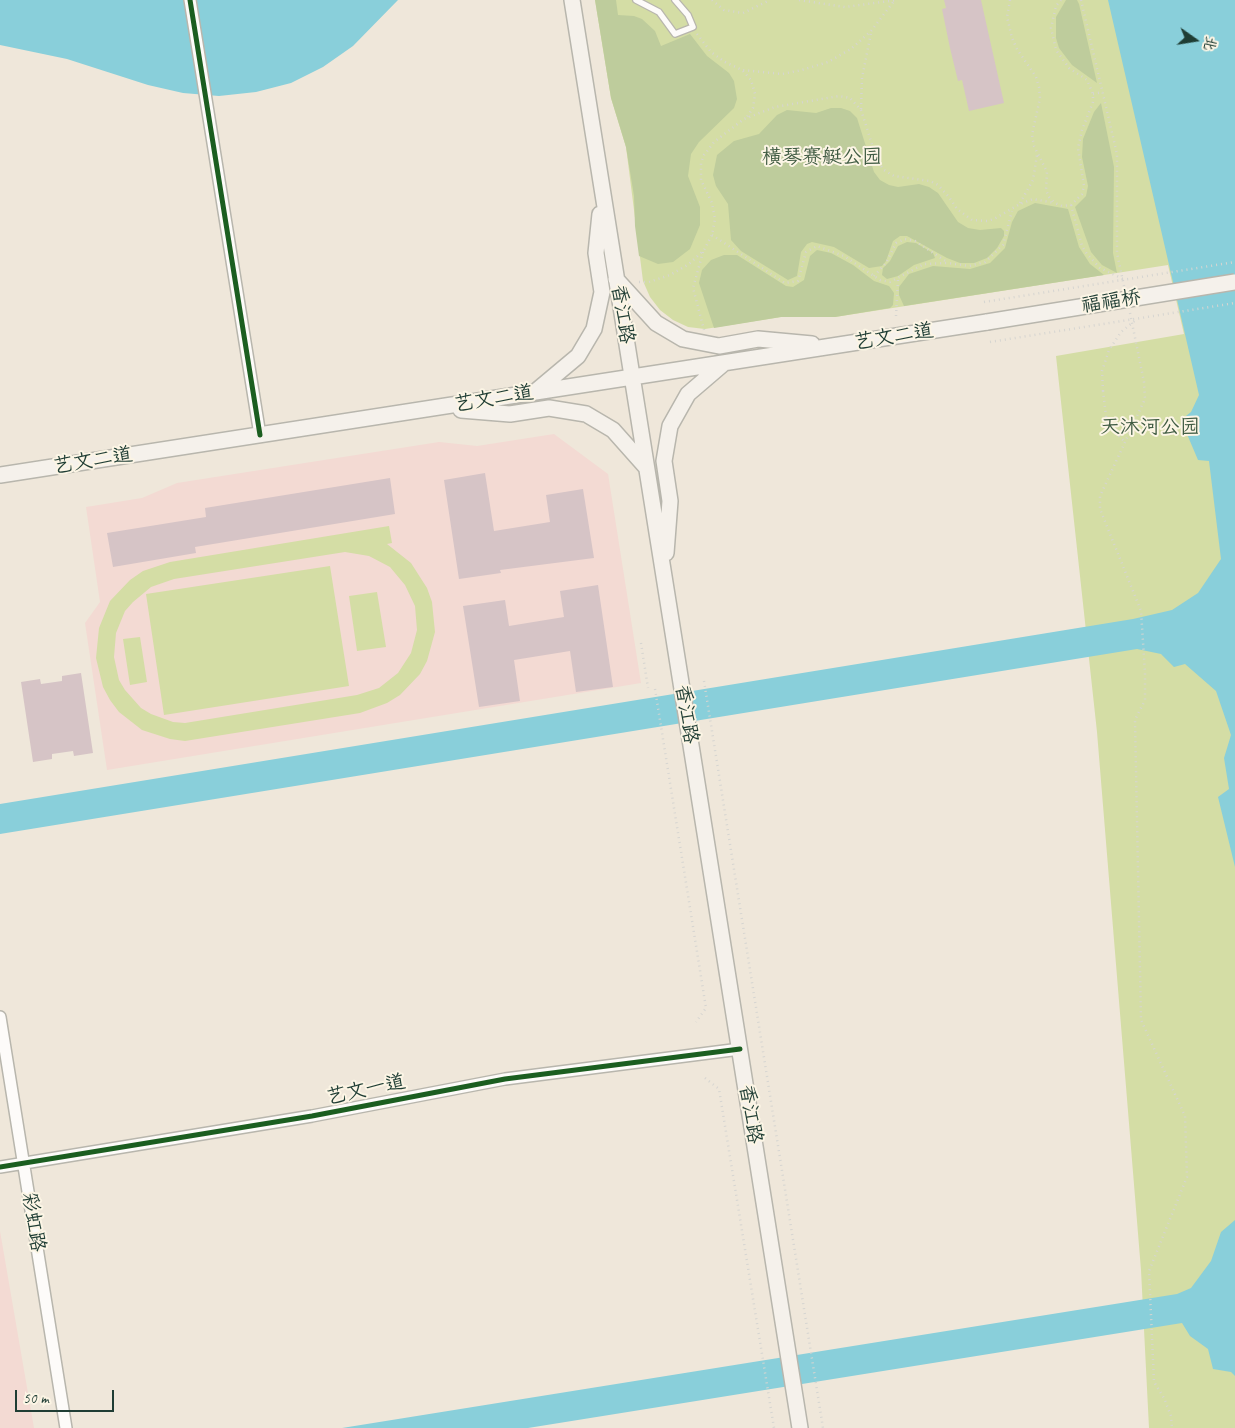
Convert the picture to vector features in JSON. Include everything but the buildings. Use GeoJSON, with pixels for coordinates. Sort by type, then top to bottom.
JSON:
{"type":"FeatureCollection","features":[{"type":"Feature","properties":{"kind":"main road","name":"香江路"},"geometry":{"type":"LineString","coordinates":[[572,0],[800,1428]]}},
{"type":"Feature","properties":{"kind":"main road"},"geometry":{"type":"LineString","coordinates":[[535,392],[578,356],[594,328],[602,292],[596,252],[602,193]]}},
{"type":"Feature","properties":{"kind":"main road"},"geometry":{"type":"LineString","coordinates":[[616,279],[656,324],[683,339],[720,346],[758,339],[836,346]]}},
{"type":"Feature","properties":{"kind":"main road","name":"福福桥"},"geometry":{"type":"LineString","coordinates":[[987,322],[1235,282]]}},
{"type":"Feature","properties":{"kind":"main road","name":"艺文二道"},"geometry":{"type":"LineString","coordinates":[[0,475],[987,322]]}},
{"type":"Feature","properties":{"kind":"main road"},"geometry":{"type":"LineString","coordinates":[[664,577],[670,501],[664,461],[668,434],[682,402],[694,388],[723,363]]}},
{"type":"Feature","properties":{"kind":"main road"},"geometry":{"type":"LineString","coordinates":[[434,408],[510,414],[549,408],[576,412],[596,418],[613,430],[646,468]]}},
{"type":"Feature","properties":{"kind":"street"},"geometry":{"type":"LineString","coordinates":[[190,0],[260,435]]}},
{"type":"Feature","properties":{"kind":"street","name":"彩虹路"},"geometry":{"type":"LineString","coordinates":[[0,1017],[66,1428]]}},
{"type":"Feature","properties":{"kind":"street","name":"艺文一道"},"geometry":{"type":"LineString","coordinates":[[0,1167],[312,1116],[505,1079],[740,1050]]}},
{"type":"Feature","properties":{"kind":"lane"},"geometry":{"type":"LineString","coordinates":[[636,0],[659,12],[675,34],[693,27],[688,15],[675,0]]}},
{"type":"Feature","properties":{"kind":"path"},"geometry":{"type":"LineString","coordinates":[[712,0],[724,10],[743,13],[770,0]]}},
{"type":"Feature","properties":{"kind":"path"},"geometry":{"type":"LineString","coordinates":[[799,0],[845,7],[896,0]]}},
{"type":"Feature","properties":{"kind":"path"},"geometry":{"type":"LineString","coordinates":[[693,27],[699,39],[711,52],[725,62],[742,70],[782,74],[828,62],[851,49],[871,31],[896,0]]}},
{"type":"Feature","properties":{"kind":"path"},"geometry":{"type":"LineString","coordinates":[[1010,0],[1007,17],[1012,38],[1017,49],[1036,77],[1039,87],[1040,98],[1032,135],[1037,153],[1045,163],[1048,198],[1062,206],[1078,201],[1082,194],[1084,186],[1079,166],[1078,148],[1082,130],[1093,102],[1093,94],[1087,80],[1069,68],[1056,50],[1051,28],[1056,6],[1061,0]]}},
{"type":"Feature","properties":{"kind":"path"},"geometry":{"type":"LineString","coordinates":[[1081,0],[1117,154],[1117,253],[1125,292]]}},
{"type":"Feature","properties":{"kind":"path"},"geometry":{"type":"LineString","coordinates":[[871,31],[862,78],[861,110],[877,160],[889,173],[901,178],[930,181],[938,185],[949,196],[957,209],[972,220],[987,221],[1000,217],[1020,204],[1033,199],[1055,203]]}},
{"type":"Feature","properties":{"kind":"path"},"geometry":{"type":"LineString","coordinates":[[705,333],[693,288],[704,250],[712,235],[714,211],[701,180],[701,163],[708,148],[744,119],[752,108],[755,94],[751,80],[742,70]]}},
{"type":"Feature","properties":{"kind":"path"},"geometry":{"type":"LineString","coordinates":[[1093,94],[1103,92]]}},
{"type":"Feature","properties":{"kind":"path"},"geometry":{"type":"LineString","coordinates":[[744,119],[775,107],[839,96],[850,98],[861,110]]}},
{"type":"Feature","properties":{"kind":"path"},"geometry":{"type":"LineString","coordinates":[[1020,204],[1033,180],[1037,153]]}},
{"type":"Feature","properties":{"kind":"path"},"geometry":{"type":"LineString","coordinates":[[1070,205],[1082,246],[1087,254],[1100,268],[1125,280]]}},
{"type":"Feature","properties":{"kind":"path"},"geometry":{"type":"LineString","coordinates":[[712,235],[785,283],[798,280],[806,252],[817,246],[844,256],[885,282],[898,279],[924,264],[948,263],[968,266],[985,262],[992,257],[1006,237],[1013,209]]}},
{"type":"Feature","properties":{"kind":"path"},"geometry":{"type":"LineString","coordinates":[[874,276],[886,263],[896,243],[905,239],[915,241],[948,263]]}},
{"type":"Feature","properties":{"kind":"path"},"geometry":{"type":"LineString","coordinates":[[639,282],[649,282],[670,275],[689,264],[704,250]]}},
{"type":"Feature","properties":{"kind":"path"},"geometry":{"type":"LineString","coordinates":[[984,302],[1235,262]]}},
{"type":"Feature","properties":{"kind":"path"},"geometry":{"type":"LineString","coordinates":[[896,316],[898,279]]}},
{"type":"Feature","properties":{"kind":"path"},"geometry":{"type":"LineString","coordinates":[[990,342],[1235,303]]}},
{"type":"Feature","properties":{"kind":"path"},"geometry":{"type":"LineString","coordinates":[[1129,312],[1145,390],[1142,407],[1100,496],[1100,509],[1141,611],[1145,700],[1135,720],[1141,1020],[1185,1116],[1187,1177],[1149,1271],[1154,1382],[1164,1398],[1171,1416],[1172,1428]]}},
{"type":"Feature","properties":{"kind":"path"},"geometry":{"type":"LineString","coordinates":[[1125,442],[1107,424],[1102,371],[1109,350],[1121,332],[1139,318]]}},
{"type":"Feature","properties":{"kind":"path"},"geometry":{"type":"LineString","coordinates":[[641,643],[648,688]]}},
{"type":"Feature","properties":{"kind":"path"},"geometry":{"type":"LineString","coordinates":[[704,681],[823,1428]]}},
{"type":"Feature","properties":{"kind":"path"},"geometry":{"type":"LineString","coordinates":[[655,689],[706,1008],[696,1022]]}},
{"type":"Feature","properties":{"kind":"path"},"geometry":{"type":"LineString","coordinates":[[705,1078],[719,1089],[774,1428]]}},
{"type":"Feature","properties":{"kind":"shaded area"},"geometry":{"type":"Polygon","coordinates":[[[554,434],[608,474],[641,683],[107,770],[85,623],[100,602],[86,507],[142,498],[177,483],[439,442],[477,446],[554,434]]]}},
{"type":"Feature","properties":{"kind":"shaded area"},"geometry":{"type":"Polygon","coordinates":[[[0,1231],[34,1428],[0,1428],[0,1231]]]}},
{"type":"Feature","properties":{"kind":"green space"},"geometry":{"type":"Polygon","coordinates":[[[595,0],[1235,0],[1235,1428],[1149,1428],[1141,1270],[1097,732],[1056,356],[1184,334],[1168,265],[835,317],[781,317],[705,329],[688,327],[673,320],[660,310],[650,297],[643,281],[626,147],[611,98],[595,0]]]}},
{"type":"Feature","properties":{"kind":"green space"},"geometry":{"type":"Polygon","coordinates":[[[595,0],[616,0],[618,15],[634,16],[642,19],[655,31],[661,46],[690,34],[707,56],[729,73],[734,81],[737,99],[734,108],[699,142],[691,154],[688,176],[700,207],[700,225],[690,249],[673,262],[658,264],[639,256],[634,196],[626,147],[611,98],[595,0]]]}},
{"type":"Feature","properties":{"kind":"green space"},"geometry":{"type":"Polygon","coordinates":[[[1066,0],[1077,0],[1079,4],[1097,83],[1072,65],[1059,48],[1056,38],[1056,17],[1066,0]]]}},
{"type":"Feature","properties":{"kind":"green space"},"geometry":{"type":"Polygon","coordinates":[[[1101,103],[1114,167],[1113,253],[1117,273],[1102,265],[1091,252],[1075,207],[1086,196],[1088,186],[1082,157],[1083,139],[1094,112],[1101,103]]]}},
{"type":"Feature","properties":{"kind":"green space","name":"横琴赛艇公园"},"geometry":{"type":"Polygon","coordinates":[[[831,108],[841,108],[850,111],[857,118],[874,172],[880,180],[898,187],[919,184],[929,187],[938,193],[958,222],[968,228],[980,230],[1001,228],[1004,231],[1004,236],[997,248],[987,258],[974,263],[960,263],[907,236],[900,236],[893,241],[886,261],[882,266],[869,268],[834,247],[812,242],[807,244],[801,252],[797,276],[788,280],[741,251],[731,240],[728,204],[716,186],[713,175],[717,155],[734,141],[759,134],[777,115],[787,110],[816,113],[831,108]]]}},
{"type":"Feature","properties":{"kind":"green space"},"geometry":{"type":"Polygon","coordinates":[[[1035,203],[1068,209],[1079,247],[1090,264],[1104,275],[904,306],[899,295],[899,287],[909,274],[933,266],[970,269],[990,263],[1005,248],[1012,222],[1018,211],[1035,203]]]}},
{"type":"Feature","properties":{"kind":"green space"},"geometry":{"type":"Polygon","coordinates":[[[907,242],[916,243],[933,253],[935,258],[914,265],[898,276],[887,279],[882,275],[883,268],[890,261],[898,246],[907,242]]]}},
{"type":"Feature","properties":{"kind":"green space"},"geometry":{"type":"Polygon","coordinates":[[[817,250],[831,253],[853,265],[874,281],[889,286],[894,293],[893,305],[890,308],[835,317],[781,317],[714,328],[699,283],[702,270],[711,260],[724,255],[737,255],[786,286],[793,287],[804,280],[810,256],[817,250]]]}},
{"type":"Feature","properties":{"kind":"green space"},"geometry":{"type":"Polygon","coordinates":[[[389,526],[392,543],[387,544],[411,563],[427,588],[432,602],[435,632],[427,661],[420,674],[400,695],[387,703],[360,713],[185,741],[170,739],[142,730],[119,712],[103,687],[96,658],[99,628],[110,601],[130,580],[143,571],[170,562],[389,526]],[[345,552],[174,579],[151,587],[125,611],[116,633],[114,657],[119,680],[141,708],[173,722],[185,723],[357,695],[379,688],[398,673],[411,653],[417,630],[415,606],[405,585],[390,567],[369,556],[345,552]]]}},
{"type":"Feature","properties":{"kind":"green space"},"geometry":{"type":"Polygon","coordinates":[[[330,566],[349,686],[164,715],[146,594],[330,566]]]}},
{"type":"Feature","properties":{"kind":"green space"},"geometry":{"type":"Polygon","coordinates":[[[377,592],[386,647],[357,651],[349,596],[377,592]]]}},
{"type":"Feature","properties":{"kind":"green space"},"geometry":{"type":"Polygon","coordinates":[[[140,637],[147,682],[130,685],[123,639],[140,637]]]}},
{"type":"Feature","properties":{"kind":"water"},"geometry":{"type":"Polygon","coordinates":[[[0,0],[398,0],[353,46],[323,67],[291,83],[256,92],[219,96],[183,93],[148,85],[67,59],[0,45],[0,0]]]}},
{"type":"Feature","properties":{"kind":"water"},"geometry":{"type":"Polygon","coordinates":[[[1108,0],[1235,0],[1235,867],[1218,797],[1229,789],[1224,758],[1231,735],[1216,691],[1185,664],[1174,667],[1161,654],[1137,649],[0,834],[0,804],[1133,619],[1172,610],[1198,593],[1221,559],[1209,461],[1198,460],[1181,420],[1191,412],[1199,395],[1108,0]]]}},
{"type":"Feature","properties":{"kind":"water"},"geometry":{"type":"Polygon","coordinates":[[[1235,1220],[1235,1376],[1231,1372],[1213,1369],[1208,1349],[1190,1336],[1182,1323],[528,1428],[342,1428],[1177,1294],[1191,1288],[1211,1261],[1221,1232],[1235,1220]]]}},
{"type":"Feature","properties":{"kind":"cycle path"},"geometry":{"type":"LineString","coordinates":[[190,0],[260,435]]}},
{"type":"Feature","properties":{"kind":"cycle path"},"geometry":{"type":"LineString","coordinates":[[0,1167],[312,1116],[505,1079],[740,1049]]}},
{"type":"Feature","properties":{"kind":"park label","name":"天沐河公园"},"geometry":{"type":"Point","coordinates":[1150,428]}}]}
